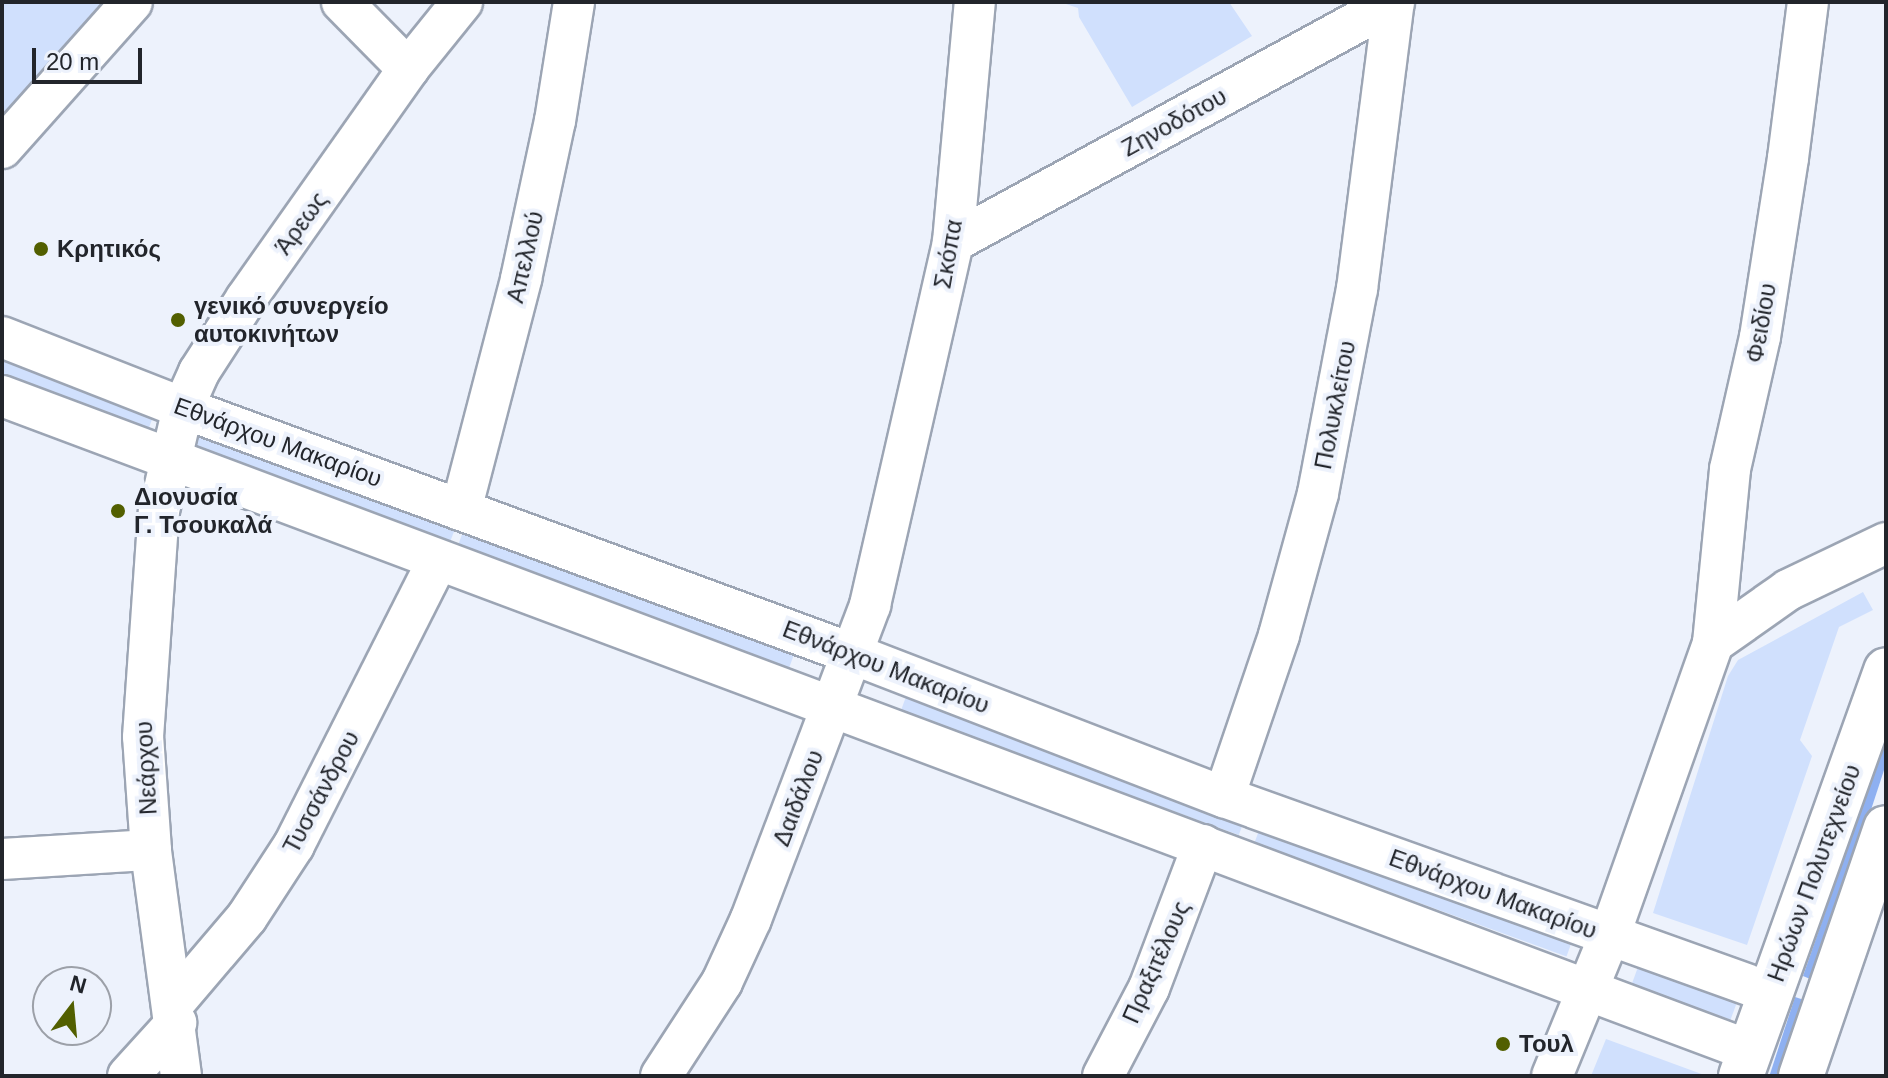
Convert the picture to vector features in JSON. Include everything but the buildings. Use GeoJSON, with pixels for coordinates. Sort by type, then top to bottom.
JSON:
{"type":"FeatureCollection","features":[{"type":"Feature","properties":{"kind":"main road","name":"Ηρώων Πολυτεχνείου"},"geometry":{"type":"LineString","coordinates":[[1746,1063],[1886,670]]}},
{"type":"Feature","properties":{"kind":"main road"},"geometry":{"type":"LineString","coordinates":[[1801,1076],[1886,828]]}},
{"type":"Feature","properties":{"kind":"street"},"geometry":{"type":"LineString","coordinates":[[2,148],[132,2]]}},
{"type":"Feature","properties":{"kind":"street"},"geometry":{"type":"LineString","coordinates":[[342,2],[408,69]]}},
{"type":"Feature","properties":{"kind":"street","name":"Άρεως"},"geometry":{"type":"LineString","coordinates":[[170,459],[183,408],[199,372],[246,299],[408,69],[462,2]]}},
{"type":"Feature","properties":{"kind":"street","name":"Απελλού"},"geometry":{"type":"LineString","coordinates":[[461,510],[521,279],[555,121],[574,2]]}},
{"type":"Feature","properties":{"kind":"street","name":"Σκόπα"},"geometry":{"type":"LineString","coordinates":[[893,501],[953,242],[975,2]]}},
{"type":"Feature","properties":{"kind":"street","name":"Ζηνοδότου"},"geometry":{"type":"LineString","coordinates":[[953,242],[1394,2]]}},
{"type":"Feature","properties":{"kind":"street","name":"Πολυκλείτου"},"geometry":{"type":"LineString","coordinates":[[1224,797],[1265,681],[1318,493],[1357,289],[1394,2]]}},
{"type":"Feature","properties":{"kind":"street","name":"Φειδίου"},"geometry":{"type":"LineString","coordinates":[[1552,1076],[1609,937],[1713,643],[1730,469],[1760,337],[1808,2]]}},
{"type":"Feature","properties":{"kind":"street","name":"Εθνάρχου Μακαρίου"},"geometry":{"type":"LineString","coordinates":[[2,337],[183,408],[853,654],[1224,797],[1771,993]]}},
{"type":"Feature","properties":{"kind":"street"},"geometry":{"type":"LineString","coordinates":[[2,396],[1588,991],[1746,1063]]}},
{"type":"Feature","properties":{"kind":"street","name":"Νεάρχου"},"geometry":{"type":"LineString","coordinates":[[170,459],[159,511],[144,703],[151,850],[181,1076]]}},
{"type":"Feature","properties":{"kind":"street","name":"Δαιδάλου"},"geometry":{"type":"LineString","coordinates":[[661,1076],[728,970],[751,919],[870,605],[893,501]]}},
{"type":"Feature","properties":{"kind":"street"},"geometry":{"type":"LineString","coordinates":[[1713,643],[1788,590],[1886,543]]}},
{"type":"Feature","properties":{"kind":"street","name":"Τυσσάνδρου"},"geometry":{"type":"LineString","coordinates":[[128,1076],[247,917],[294,845],[438,560]]}},
{"type":"Feature","properties":{"kind":"street","name":"Πραξιτέλους"},"geometry":{"type":"LineString","coordinates":[[1103,1076],[1149,988],[1178,919],[1203,845]]}},
{"type":"Feature","properties":{"kind":"street"},"geometry":{"type":"LineString","coordinates":[[2,859],[151,850]]}},
{"type":"Feature","properties":{"kind":"shaded area"},"geometry":{"type":"Polygon","coordinates":[[[2,2],[109,2],[2,119],[2,2]]]}},
{"type":"Feature","properties":{"kind":"shaded area"},"geometry":{"type":"Polygon","coordinates":[[[1060,2],[1229,2],[1252,36],[1132,107],[1079,17],[1078,8],[1060,2]]]}},
{"type":"Feature","properties":{"kind":"shaded area"},"geometry":{"type":"Polygon","coordinates":[[[2,355],[155,411],[148,430],[2,376],[2,355]]]}},
{"type":"Feature","properties":{"kind":"shaded area"},"geometry":{"type":"Polygon","coordinates":[[[202,429],[456,526],[449,544],[195,447],[202,429]]]}},
{"type":"Feature","properties":{"kind":"shaded area"},"geometry":{"type":"Polygon","coordinates":[[[464,529],[796,650],[789,668],[458,547],[464,529]]]}},
{"type":"Feature","properties":{"kind":"shaded area"},"geometry":{"type":"Polygon","coordinates":[[[1863,592],[1873,610],[1839,627],[1800,740],[1812,756],[1747,945],[1653,913],[1728,676],[1738,660],[1863,592]]]}},
{"type":"Feature","properties":{"kind":"shaded area"},"geometry":{"type":"Polygon","coordinates":[[[907,694],[1245,817],[1239,835],[901,712],[907,694]]]}},
{"type":"Feature","properties":{"kind":"shaded area"},"geometry":{"type":"Polygon","coordinates":[[[1886,738],[1886,764],[1815,981],[1803,976],[1886,738]]]}},
{"type":"Feature","properties":{"kind":"shaded area"},"geometry":{"type":"Polygon","coordinates":[[[1261,825],[1573,939],[1566,956],[1255,843],[1261,825]]]}},
{"type":"Feature","properties":{"kind":"shaded area"},"geometry":{"type":"Polygon","coordinates":[[[1638,967],[1737,1003],[1731,1020],[1632,984],[1638,967]]]}},
{"type":"Feature","properties":{"kind":"shaded area"},"geometry":{"type":"Polygon","coordinates":[[[1795,997],[1807,1001],[1783,1076],[1769,1076],[1795,997]]]}},
{"type":"Feature","properties":{"kind":"shaded area"},"geometry":{"type":"Polygon","coordinates":[[[1606,1039],[1707,1076],[1591,1076],[1606,1039]]]}},
{"type":"Feature","properties":{"kind":"place","name":"Κρητικός"},"geometry":{"type":"Point","coordinates":[41,249]}},
{"type":"Feature","properties":{"kind":"place","name":"γενικό συνεργείο αυτοκινήτων"},"geometry":{"type":"Point","coordinates":[178,320]}},
{"type":"Feature","properties":{"kind":"place","name":"Διονυσία Γ. Τσουκαλά"},"geometry":{"type":"Point","coordinates":[118,511]}},
{"type":"Feature","properties":{"kind":"place","name":"Τουλ"},"geometry":{"type":"Point","coordinates":[1503,1044]}}]}
